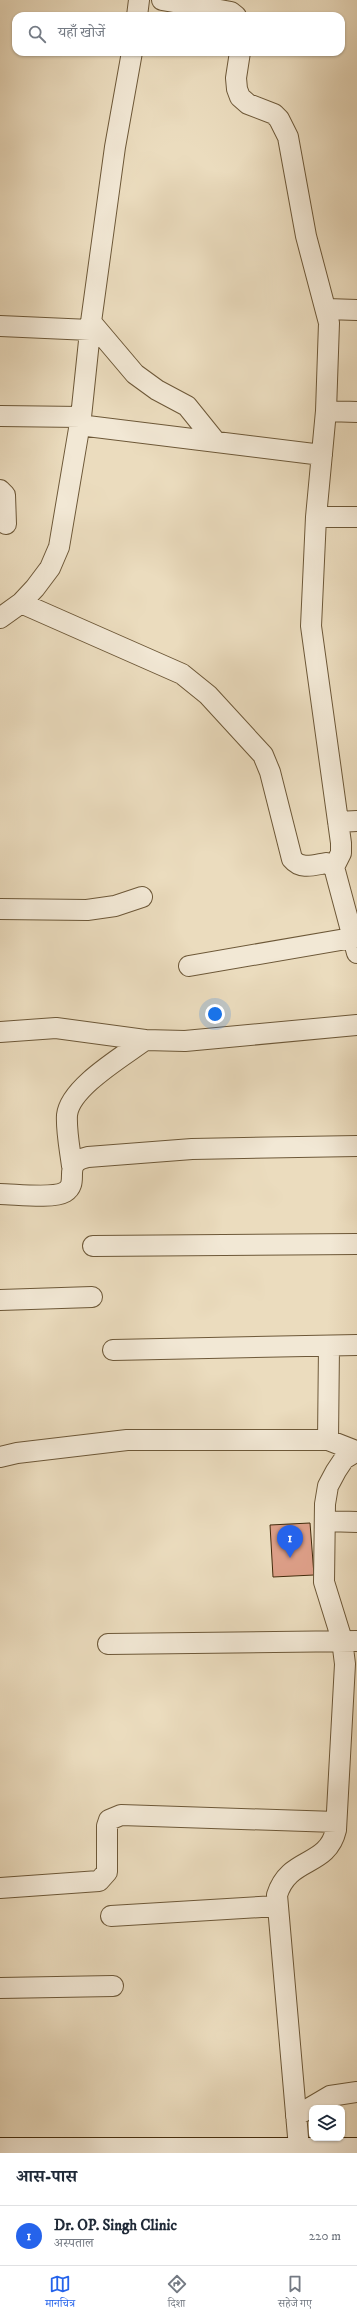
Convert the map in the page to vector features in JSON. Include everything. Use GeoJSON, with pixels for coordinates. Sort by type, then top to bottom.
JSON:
{"type":"FeatureCollection","features":[{"type":"Feature","properties":{"kind":"street"},"geometry":{"type":"LineString","coordinates":[[138,12],[139,0]]}},
{"type":"Feature","properties":{"kind":"street"},"geometry":{"type":"LineString","coordinates":[[172,1],[231,12]]}},
{"type":"Feature","properties":{"kind":"street"},"geometry":{"type":"LineString","coordinates":[[0,618],[21,603],[35,588],[50,568],[60,547],[80,421],[90,326],[115,147],[131,56]]}},
{"type":"Feature","properties":{"kind":"street"},"geometry":{"type":"LineString","coordinates":[[189,966],[356,943],[334,867],[341,853],[348,821],[312,643],[311,615],[316,517],[326,411],[329,336],[327,309],[306,236],[288,137],[280,119],[274,114],[248,104],[240,97],[236,89],[239,56]]}},
{"type":"Feature","properties":{"kind":"street"},"geometry":{"type":"LineString","coordinates":[[327,309],[357,310]]}},
{"type":"Feature","properties":{"kind":"street"},"geometry":{"type":"LineString","coordinates":[[0,326],[90,326],[136,374],[157,390],[187,406],[216,442]]}},
{"type":"Feature","properties":{"kind":"street"},"geometry":{"type":"LineString","coordinates":[[326,411],[357,412]]}},
{"type":"Feature","properties":{"kind":"street"},"geometry":{"type":"LineString","coordinates":[[0,416],[80,421],[216,442],[322,455]]}},
{"type":"Feature","properties":{"kind":"street"},"geometry":{"type":"LineString","coordinates":[[0,490],[5,495],[6,524]]}},
{"type":"Feature","properties":{"kind":"street"},"geometry":{"type":"LineString","coordinates":[[316,517],[357,517]]}},
{"type":"Feature","properties":{"kind":"street"},"geometry":{"type":"LineString","coordinates":[[21,603],[182,674],[195,683],[208,695],[263,755],[270,772],[292,859],[296,865],[303,866],[326,863],[334,867]]}},
{"type":"Feature","properties":{"kind":"street"},"geometry":{"type":"LineString","coordinates":[[0,909],[87,910],[115,906],[142,898]]}},
{"type":"Feature","properties":{"kind":"street"},"geometry":{"type":"LineString","coordinates":[[0,1032],[56,1028],[145,1040],[185,1041],[357,1025]]}},
{"type":"Feature","properties":{"kind":"street"},"geometry":{"type":"LineString","coordinates":[[0,1194],[60,1194],[70,1187],[72,1166],[67,1115],[70,1103],[82,1088],[145,1040]]}},
{"type":"Feature","properties":{"kind":"street"},"geometry":{"type":"LineString","coordinates":[[72,1166],[76,1161],[88,1156],[192,1149],[357,1146]]}},
{"type":"Feature","properties":{"kind":"street"},"geometry":{"type":"LineString","coordinates":[[93,1246],[357,1244]]}},
{"type":"Feature","properties":{"kind":"street"},"geometry":{"type":"LineString","coordinates":[[0,1300],[92,1297]]}},
{"type":"Feature","properties":{"kind":"street"},"geometry":{"type":"LineString","coordinates":[[113,1350],[357,1345]]}},
{"type":"Feature","properties":{"kind":"street"},"geometry":{"type":"LineString","coordinates":[[328,1440],[330,1346]]}},
{"type":"Feature","properties":{"kind":"street"},"geometry":{"type":"LineString","coordinates":[[0,1457],[17,1453],[127,1440],[328,1440],[357,1451]]}},
{"type":"Feature","properties":{"kind":"street"},"geometry":{"type":"LineString","coordinates":[[308,2150],[296,2116],[277,1906],[281,1883],[289,1873],[325,1852],[333,1843],[336,1822],[345,1664],[350,1640],[324,1582],[325,1521],[328,1486],[344,1460],[357,1451]]}},
{"type":"Feature","properties":{"kind":"street"},"geometry":{"type":"LineString","coordinates":[[325,1521],[357,1522]]}},
{"type":"Feature","properties":{"kind":"street"},"geometry":{"type":"LineString","coordinates":[[108,1644],[350,1640]]}},
{"type":"Feature","properties":{"kind":"street"},"geometry":{"type":"LineString","coordinates":[[0,1888],[99,1881],[107,1872],[107,1826],[109,1820],[121,1815],[336,1822]]}},
{"type":"Feature","properties":{"kind":"street"},"geometry":{"type":"LineString","coordinates":[[111,1916],[277,1906]]}},
{"type":"Feature","properties":{"kind":"street"},"geometry":{"type":"LineString","coordinates":[[0,1988],[113,1986]]}},
{"type":"Feature","properties":{"kind":"street"},"geometry":{"type":"LineString","coordinates":[[296,2116],[330,2096],[357,2092]]}},
{"type":"Feature","properties":{"kind":"street"},"geometry":{"type":"LineString","coordinates":[[0,2150],[132,2152],[357,2148]]}},
{"type":"Feature","properties":{"kind":"building"},"geometry":{"type":"Polygon","coordinates":[[[310,1523],[314,1575],[273,1577],[270,1525],[310,1523]]]}},
{"type":"Feature","properties":{"kind":"place","name":"Dr. OP. Singh Clinic"},"geometry":{"type":"Point","coordinates":[290,1558]}}]}
